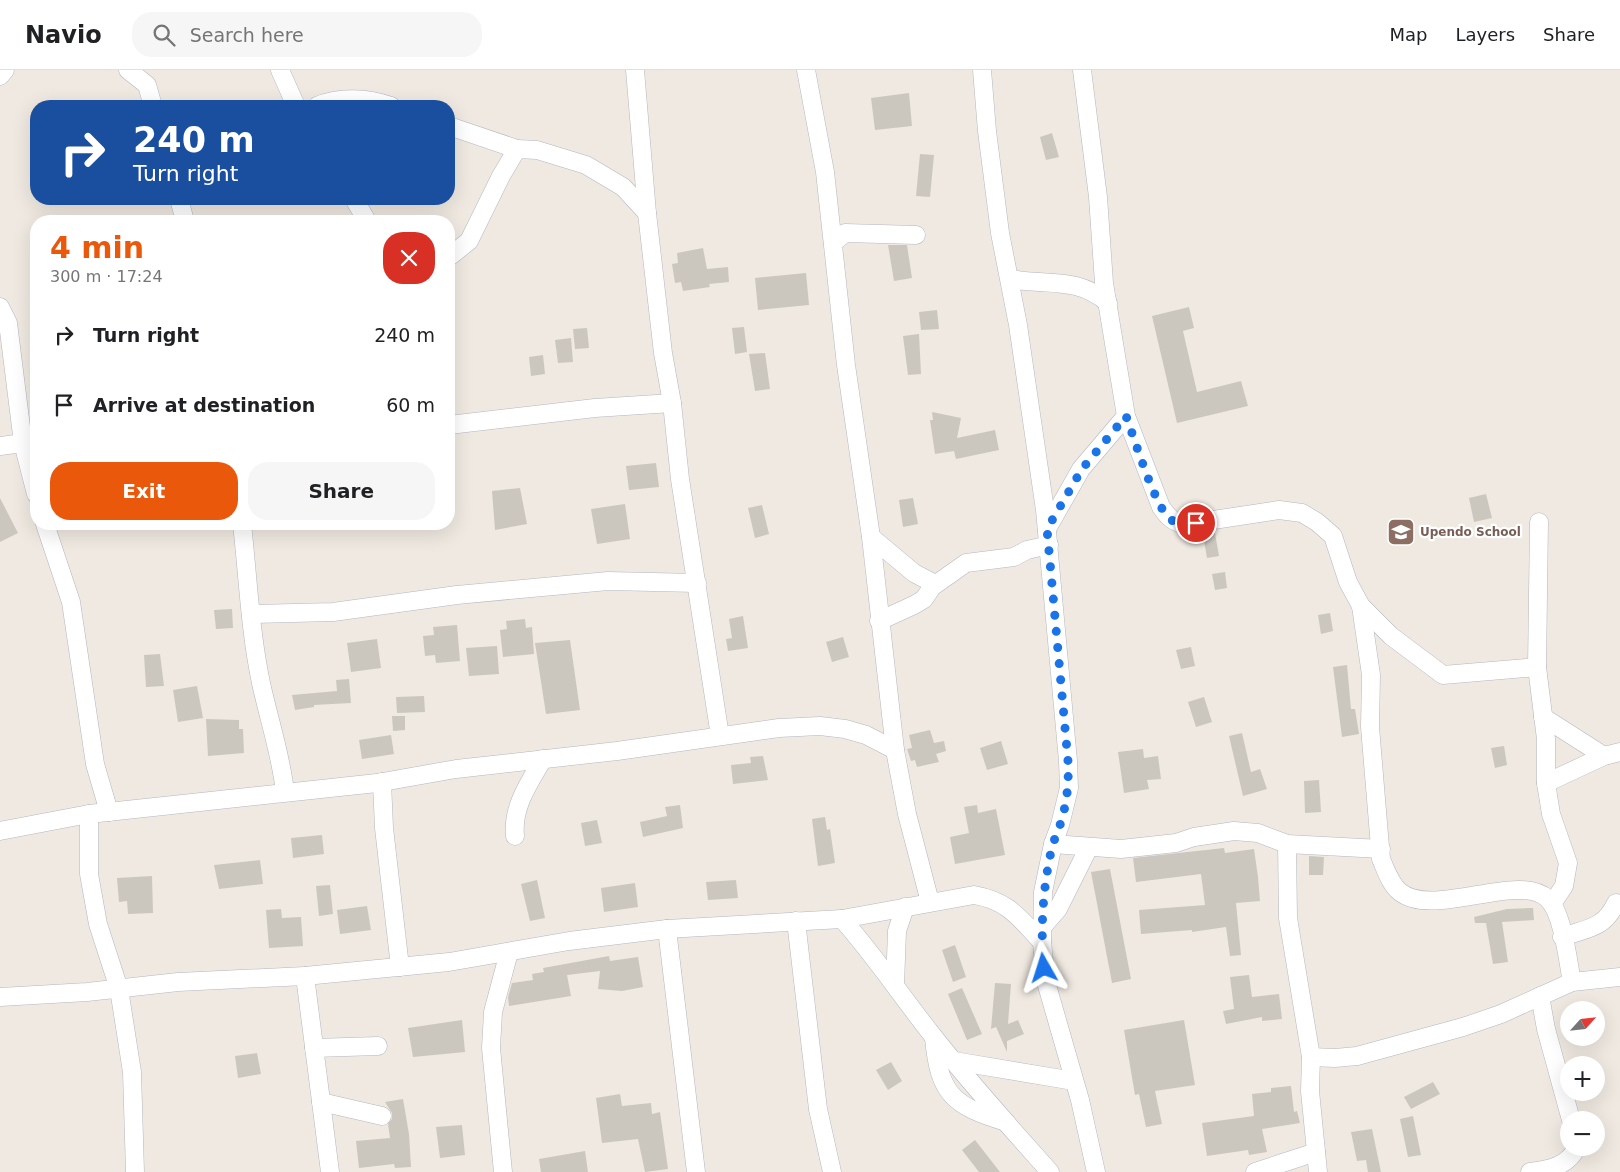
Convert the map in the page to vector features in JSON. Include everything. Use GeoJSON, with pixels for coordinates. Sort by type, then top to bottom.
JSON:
{"type":"FeatureCollection","features":[{"type":"Feature","properties":{"kind":"street"},"geometry":{"type":"LineString","coordinates":[[0,76],[5,70]]}},
{"type":"Feature","properties":{"kind":"street"},"geometry":{"type":"LineString","coordinates":[[128,70],[147,85],[151,100]]}},
{"type":"Feature","properties":{"kind":"street"},"geometry":{"type":"LineString","coordinates":[[280,70],[293,100]]}},
{"type":"Feature","properties":{"kind":"street"},"geometry":{"type":"LineString","coordinates":[[635,70],[647,214],[662,353],[672,403],[680,479],[720,736]]}},
{"type":"Feature","properties":{"kind":"street"},"geometry":{"type":"LineString","coordinates":[[806,70],[825,172],[846,364],[871,537],[895,750],[907,814],[930,902]]}},
{"type":"Feature","properties":{"kind":"street"},"geometry":{"type":"LineString","coordinates":[[982,70],[987,131],[1000,233],[1011,279],[1033,417],[1048,537],[1068,761],[1069,788],[1060,825],[1053,844],[1043,892],[1046,982],[1074,1081],[1096,1172]]}},
{"type":"Feature","properties":{"kind":"street"},"geometry":{"type":"LineString","coordinates":[[1082,70],[1098,197],[1104,283],[1126,416],[1161,507],[1168,517],[1179,524],[1187,524],[1279,510],[1302,513],[1324,527],[1333,536],[1348,582],[1361,606],[1391,636],[1443,675],[1537,667]]}},
{"type":"Feature","properties":{"kind":"street"},"geometry":{"type":"LineString","coordinates":[[336,100],[357,100]]}},
{"type":"Feature","properties":{"kind":"street"},"geometry":{"type":"LineString","coordinates":[[455,128],[517,149],[538,150],[586,165],[623,187],[647,214]]}},
{"type":"Feature","properties":{"kind":"street"},"geometry":{"type":"LineString","coordinates":[[455,253],[469,241],[501,176],[517,149]]}},
{"type":"Feature","properties":{"kind":"street"},"geometry":{"type":"LineString","coordinates":[[833,243],[845,233],[916,235]]}},
{"type":"Feature","properties":{"kind":"street"},"geometry":{"type":"LineString","coordinates":[[1011,279],[1067,283],[1096,293],[1108,303]]}},
{"type":"Feature","properties":{"kind":"street"},"geometry":{"type":"LineString","coordinates":[[0,307],[8,323],[23,443],[30,470]]}},
{"type":"Feature","properties":{"kind":"street"},"geometry":{"type":"LineString","coordinates":[[455,425],[594,408],[672,403]]}},
{"type":"Feature","properties":{"kind":"street"},"geometry":{"type":"LineString","coordinates":[[879,621],[914,605],[924,598],[935,584],[966,563],[1014,557],[1048,537],[1082,469],[1126,416]]}},
{"type":"Feature","properties":{"kind":"street"},"geometry":{"type":"LineString","coordinates":[[0,446],[23,443]]}},
{"type":"Feature","properties":{"kind":"street"},"geometry":{"type":"LineString","coordinates":[[1539,522],[1537,667],[1546,739],[1546,783],[1551,814],[1568,863],[1564,886],[1552,904]]}},
{"type":"Feature","properties":{"kind":"street"},"geometry":{"type":"LineString","coordinates":[[47,530],[71,602],[94,764],[109,812]]}},
{"type":"Feature","properties":{"kind":"street"},"geometry":{"type":"LineString","coordinates":[[243,530],[251,614],[261,682],[276,739],[285,792]]}},
{"type":"Feature","properties":{"kind":"street"},"geometry":{"type":"LineString","coordinates":[[871,537],[914,573],[935,584]]}},
{"type":"Feature","properties":{"kind":"street"},"geometry":{"type":"LineString","coordinates":[[251,614],[333,612],[457,595],[608,581],[696,584]]}},
{"type":"Feature","properties":{"kind":"street"},"geometry":{"type":"LineString","coordinates":[[1361,606],[1371,675],[1370,727],[1381,859],[1389,878],[1401,893],[1420,898],[1444,899],[1534,890],[1552,904],[1572,982]]}},
{"type":"Feature","properties":{"kind":"street"},"geometry":{"type":"LineString","coordinates":[[1543,717],[1612,754]]}},
{"type":"Feature","properties":{"kind":"street"},"geometry":{"type":"LineString","coordinates":[[0,831],[89,814],[382,782],[456,769],[780,728],[820,726],[845,729],[866,735],[895,750]]}},
{"type":"Feature","properties":{"kind":"street"},"geometry":{"type":"LineString","coordinates":[[1546,783],[1612,754]]}},
{"type":"Feature","properties":{"kind":"street"},"geometry":{"type":"LineString","coordinates":[[515,836],[514,823],[517,810],[526,788],[543,759]]}},
{"type":"Feature","properties":{"kind":"street"},"geometry":{"type":"LineString","coordinates":[[382,782],[384,828],[400,967]]}},
{"type":"Feature","properties":{"kind":"street"},"geometry":{"type":"LineString","coordinates":[[89,814],[89,874],[98,924],[119,989],[132,1072],[135,1172]]}},
{"type":"Feature","properties":{"kind":"street"},"geometry":{"type":"LineString","coordinates":[[1053,844],[1121,849],[1151,846],[1234,831],[1258,833],[1288,844],[1381,849]]}},
{"type":"Feature","properties":{"kind":"street"},"geometry":{"type":"LineString","coordinates":[[1288,844],[1288,918],[1312,1057],[1310,1091],[1318,1172]]}},
{"type":"Feature","properties":{"kind":"street"},"geometry":{"type":"LineString","coordinates":[[1043,933],[1058,909],[1089,847]]}},
{"type":"Feature","properties":{"kind":"street"},"geometry":{"type":"LineString","coordinates":[[0,997],[119,989],[178,982],[305,976],[400,967],[457,961],[569,941],[667,929],[842,919],[974,895],[991,898],[1006,905],[1043,933]]}},
{"type":"Feature","properties":{"kind":"street"},"geometry":{"type":"LineString","coordinates":[[1562,938],[1602,924],[1608,918],[1616,903]]}},
{"type":"Feature","properties":{"kind":"street"},"geometry":{"type":"LineString","coordinates":[[895,985],[897,931],[905,907]]}},
{"type":"Feature","properties":{"kind":"street"},"geometry":{"type":"LineString","coordinates":[[842,919],[874,956],[934,1038],[1050,1172]]}},
{"type":"Feature","properties":{"kind":"street"},"geometry":{"type":"LineString","coordinates":[[796,921],[816,1091],[832,1172]]}},
{"type":"Feature","properties":{"kind":"street"},"geometry":{"type":"LineString","coordinates":[[667,929],[696,1172]]}},
{"type":"Feature","properties":{"kind":"street"},"geometry":{"type":"LineString","coordinates":[[503,1172],[491,1048],[493,1012],[509,952]]}},
{"type":"Feature","properties":{"kind":"street"},"geometry":{"type":"LineString","coordinates":[[305,976],[330,1172]]}},
{"type":"Feature","properties":{"kind":"street"},"geometry":{"type":"LineString","coordinates":[[1312,1057],[1335,1058],[1357,1056],[1464,1027],[1501,1014],[1572,982],[1620,977]]}},
{"type":"Feature","properties":{"kind":"street"},"geometry":{"type":"LineString","coordinates":[[1540,996],[1546,1029],[1569,1111]]}},
{"type":"Feature","properties":{"kind":"street"},"geometry":{"type":"LineString","coordinates":[[934,1038],[940,1075],[960,1103],[979,1114],[1006,1122]]}},
{"type":"Feature","properties":{"kind":"street"},"geometry":{"type":"LineString","coordinates":[[314,1048],[378,1046]]}},
{"type":"Feature","properties":{"kind":"street"},"geometry":{"type":"LineString","coordinates":[[954,1061],[1074,1081]]}},
{"type":"Feature","properties":{"kind":"street"},"geometry":{"type":"LineString","coordinates":[[321,1102],[382,1116]]}},
{"type":"Feature","properties":{"kind":"street"},"geometry":{"type":"LineString","coordinates":[[1255,1172],[1316,1152]]}},
{"type":"Feature","properties":{"kind":"street"},"geometry":{"type":"LineString","coordinates":[[1530,1172],[1557,1167],[1570,1156]]}},
{"type":"Feature","properties":{"kind":"building"},"geometry":{"type":"Polygon","coordinates":[[[909,93],[912,126],[875,130],[871,98],[909,93]]]}},
{"type":"Feature","properties":{"kind":"building"},"geometry":{"type":"Polygon","coordinates":[[[1052,133],[1059,157],[1046,160],[1040,137],[1052,133]]]}},
{"type":"Feature","properties":{"kind":"building"},"geometry":{"type":"Polygon","coordinates":[[[920,154],[934,155],[930,197],[916,196],[920,154]]]}},
{"type":"Feature","properties":{"kind":"building"},"geometry":{"type":"Polygon","coordinates":[[[888,245],[907,245],[912,278],[894,281],[888,245]]]}},
{"type":"Feature","properties":{"kind":"building"},"geometry":{"type":"Polygon","coordinates":[[[703,248],[707,269],[728,267],[729,282],[709,284],[710,287],[683,291],[681,282],[675,283],[672,264],[678,263],[677,253],[703,248]]]}},
{"type":"Feature","properties":{"kind":"building"},"geometry":{"type":"Polygon","coordinates":[[[806,273],[809,305],[758,310],[755,278],[806,273]]]}},
{"type":"Feature","properties":{"kind":"building"},"geometry":{"type":"Polygon","coordinates":[[[1189,307],[1194,328],[1183,331],[1197,392],[1241,381],[1248,406],[1177,423],[1152,316],[1189,307]]]}},
{"type":"Feature","properties":{"kind":"building"},"geometry":{"type":"Polygon","coordinates":[[[937,310],[939,329],[921,330],[919,312],[937,310]]]}},
{"type":"Feature","properties":{"kind":"building"},"geometry":{"type":"Polygon","coordinates":[[[744,327],[747,352],[735,354],[732,328],[744,327]]]}},
{"type":"Feature","properties":{"kind":"building"},"geometry":{"type":"Polygon","coordinates":[[[587,328],[589,348],[575,349],[573,329],[587,328]]]}},
{"type":"Feature","properties":{"kind":"building"},"geometry":{"type":"Polygon","coordinates":[[[919,334],[921,374],[908,375],[903,336],[919,334]]]}},
{"type":"Feature","properties":{"kind":"building"},"geometry":{"type":"Polygon","coordinates":[[[571,338],[573,362],[558,363],[555,340],[571,338]]]}},
{"type":"Feature","properties":{"kind":"building"},"geometry":{"type":"Polygon","coordinates":[[[765,353],[770,389],[755,391],[749,354],[765,353]]]}},
{"type":"Feature","properties":{"kind":"building"},"geometry":{"type":"Polygon","coordinates":[[[543,355],[545,374],[531,376],[529,357],[543,355]]]}},
{"type":"Feature","properties":{"kind":"building"},"geometry":{"type":"Polygon","coordinates":[[[932,412],[961,418],[957,438],[995,430],[999,450],[956,459],[954,451],[935,454],[930,420],[933,420],[932,412]]]}},
{"type":"Feature","properties":{"kind":"building"},"geometry":{"type":"Polygon","coordinates":[[[656,463],[659,487],[629,490],[626,466],[656,463]]]}},
{"type":"Feature","properties":{"kind":"building"},"geometry":{"type":"Polygon","coordinates":[[[520,488],[527,524],[495,530],[492,491],[520,488]]]}},
{"type":"Feature","properties":{"kind":"building"},"geometry":{"type":"Polygon","coordinates":[[[1486,494],[1492,518],[1474,522],[1469,498],[1486,494]]]}},
{"type":"Feature","properties":{"kind":"building"},"geometry":{"type":"Polygon","coordinates":[[[0,498],[18,533],[0,542],[0,498]]]}},
{"type":"Feature","properties":{"kind":"building"},"geometry":{"type":"Polygon","coordinates":[[[913,498],[918,524],[903,527],[899,500],[913,498]]]}},
{"type":"Feature","properties":{"kind":"building"},"geometry":{"type":"Polygon","coordinates":[[[625,504],[630,539],[597,544],[591,509],[625,504]]]}},
{"type":"Feature","properties":{"kind":"building"},"geometry":{"type":"Polygon","coordinates":[[[762,505],[769,534],[755,538],[748,508],[762,505]]]}},
{"type":"Feature","properties":{"kind":"building"},"geometry":{"type":"Polygon","coordinates":[[[1215,533],[1219,556],[1207,558],[1203,535],[1215,533]]]}},
{"type":"Feature","properties":{"kind":"building"},"geometry":{"type":"Polygon","coordinates":[[[1225,572],[1227,588],[1215,590],[1212,574],[1225,572]]]}},
{"type":"Feature","properties":{"kind":"building"},"geometry":{"type":"Polygon","coordinates":[[[232,609],[233,628],[216,629],[214,610],[232,609]]]}},
{"type":"Feature","properties":{"kind":"building"},"geometry":{"type":"Polygon","coordinates":[[[1330,613],[1333,631],[1321,634],[1318,615],[1330,613]]]}},
{"type":"Feature","properties":{"kind":"building"},"geometry":{"type":"Polygon","coordinates":[[[743,616],[748,648],[728,651],[726,639],[732,638],[729,619],[743,616]]]}},
{"type":"Feature","properties":{"kind":"building"},"geometry":{"type":"Polygon","coordinates":[[[525,619],[526,628],[532,627],[534,654],[503,657],[500,630],[507,629],[506,621],[525,619]]]}},
{"type":"Feature","properties":{"kind":"building"},"geometry":{"type":"Polygon","coordinates":[[[457,625],[460,661],[436,663],[435,655],[425,656],[423,636],[434,635],[433,627],[457,625]]]}},
{"type":"Feature","properties":{"kind":"building"},"geometry":{"type":"Polygon","coordinates":[[[843,637],[849,657],[832,662],[826,642],[843,637]]]}},
{"type":"Feature","properties":{"kind":"building"},"geometry":{"type":"Polygon","coordinates":[[[377,639],[381,668],[351,672],[347,643],[377,639]]]}},
{"type":"Feature","properties":{"kind":"building"},"geometry":{"type":"Polygon","coordinates":[[[570,640],[580,710],[546,714],[535,643],[570,640]]]}},
{"type":"Feature","properties":{"kind":"building"},"geometry":{"type":"Polygon","coordinates":[[[497,646],[499,674],[469,676],[466,648],[497,646]]]}},
{"type":"Feature","properties":{"kind":"building"},"geometry":{"type":"Polygon","coordinates":[[[1191,647],[1195,666],[1181,669],[1176,650],[1191,647]]]}},
{"type":"Feature","properties":{"kind":"building"},"geometry":{"type":"Polygon","coordinates":[[[160,654],[164,686],[146,687],[144,655],[160,654]]]}},
{"type":"Feature","properties":{"kind":"building"},"geometry":{"type":"Polygon","coordinates":[[[1347,665],[1351,709],[1355,709],[1359,734],[1342,737],[1333,667],[1347,665]]]}},
{"type":"Feature","properties":{"kind":"building"},"geometry":{"type":"Polygon","coordinates":[[[349,679],[351,703],[314,705],[314,707],[295,710],[292,695],[337,691],[336,680],[349,679]]]}},
{"type":"Feature","properties":{"kind":"building"},"geometry":{"type":"Polygon","coordinates":[[[197,686],[203,718],[178,722],[173,690],[197,686]]]}},
{"type":"Feature","properties":{"kind":"building"},"geometry":{"type":"Polygon","coordinates":[[[424,696],[425,712],[397,713],[396,697],[424,696]]]}},
{"type":"Feature","properties":{"kind":"building"},"geometry":{"type":"Polygon","coordinates":[[[1204,697],[1212,722],[1196,727],[1188,702],[1204,697]]]}},
{"type":"Feature","properties":{"kind":"building"},"geometry":{"type":"Polygon","coordinates":[[[392,716],[405,716],[405,730],[393,731],[392,716]]]}},
{"type":"Feature","properties":{"kind":"building"},"geometry":{"type":"Polygon","coordinates":[[[206,719],[239,720],[239,729],[243,729],[244,753],[208,756],[206,719]]]}},
{"type":"Feature","properties":{"kind":"building"},"geometry":{"type":"Polygon","coordinates":[[[930,730],[934,743],[944,741],[946,751],[936,754],[939,762],[917,767],[915,760],[911,761],[907,749],[912,748],[909,735],[930,730]]]}},
{"type":"Feature","properties":{"kind":"building"},"geometry":{"type":"Polygon","coordinates":[[[1242,733],[1251,772],[1260,769],[1267,789],[1243,796],[1229,736],[1242,733]]]}},
{"type":"Feature","properties":{"kind":"building"},"geometry":{"type":"Polygon","coordinates":[[[391,735],[394,754],[362,759],[359,740],[391,735]]]}},
{"type":"Feature","properties":{"kind":"building"},"geometry":{"type":"Polygon","coordinates":[[[1001,741],[1008,764],[987,770],[980,748],[1001,741]]]}},
{"type":"Feature","properties":{"kind":"building"},"geometry":{"type":"Polygon","coordinates":[[[1504,746],[1507,765],[1495,768],[1491,748],[1504,746]]]}},
{"type":"Feature","properties":{"kind":"building"},"geometry":{"type":"Polygon","coordinates":[[[1143,749],[1144,758],[1158,756],[1161,779],[1147,780],[1149,789],[1124,793],[1118,752],[1143,749]]]}},
{"type":"Feature","properties":{"kind":"building"},"geometry":{"type":"Polygon","coordinates":[[[763,756],[768,780],[733,784],[731,765],[751,763],[750,757],[763,756]]]}},
{"type":"Feature","properties":{"kind":"building"},"geometry":{"type":"Polygon","coordinates":[[[1319,780],[1321,812],[1305,813],[1304,781],[1319,780]]]}},
{"type":"Feature","properties":{"kind":"building"},"geometry":{"type":"Polygon","coordinates":[[[680,805],[683,828],[643,837],[640,822],[667,816],[665,807],[680,805]]]}},
{"type":"Feature","properties":{"kind":"building"},"geometry":{"type":"Polygon","coordinates":[[[977,805],[978,813],[996,809],[1005,855],[955,864],[950,837],[969,833],[964,807],[977,805]]]}},
{"type":"Feature","properties":{"kind":"building"},"geometry":{"type":"Polygon","coordinates":[[[825,817],[827,830],[830,829],[835,863],[818,866],[812,819],[825,817]]]}},
{"type":"Feature","properties":{"kind":"building"},"geometry":{"type":"Polygon","coordinates":[[[597,820],[602,843],[585,846],[581,823],[597,820]]]}},
{"type":"Feature","properties":{"kind":"building"},"geometry":{"type":"Polygon","coordinates":[[[322,835],[324,854],[293,858],[291,838],[322,835]]]}},
{"type":"Feature","properties":{"kind":"building"},"geometry":{"type":"Polygon","coordinates":[[[1224,848],[1225,853],[1254,849],[1260,901],[1236,903],[1241,955],[1230,956],[1226,927],[1192,932],[1192,930],[1141,934],[1139,910],[1205,905],[1201,874],[1136,882],[1133,858],[1224,848]]]}},
{"type":"Feature","properties":{"kind":"building"},"geometry":{"type":"Polygon","coordinates":[[[1309,856],[1324,857],[1323,875],[1309,875],[1309,856]]]}},
{"type":"Feature","properties":{"kind":"building"},"geometry":{"type":"Polygon","coordinates":[[[260,860],[263,884],[219,889],[214,865],[260,860]]]}},
{"type":"Feature","properties":{"kind":"building"},"geometry":{"type":"Polygon","coordinates":[[[1110,869],[1131,979],[1112,983],[1091,872],[1110,869]]]}},
{"type":"Feature","properties":{"kind":"building"},"geometry":{"type":"Polygon","coordinates":[[[152,876],[153,913],[128,914],[127,901],[119,902],[117,878],[152,876]]]}},
{"type":"Feature","properties":{"kind":"building"},"geometry":{"type":"Polygon","coordinates":[[[537,880],[545,918],[530,921],[521,884],[537,880]]]}},
{"type":"Feature","properties":{"kind":"building"},"geometry":{"type":"Polygon","coordinates":[[[736,880],[738,898],[708,900],[706,882],[736,880]]]}},
{"type":"Feature","properties":{"kind":"building"},"geometry":{"type":"Polygon","coordinates":[[[635,883],[638,907],[604,912],[601,888],[635,883]]]}},
{"type":"Feature","properties":{"kind":"building"},"geometry":{"type":"Polygon","coordinates":[[[330,885],[333,914],[319,916],[316,886],[330,885]]]}},
{"type":"Feature","properties":{"kind":"building"},"geometry":{"type":"Polygon","coordinates":[[[367,906],[371,930],[340,934],[337,910],[367,906]]]}},
{"type":"Feature","properties":{"kind":"building"},"geometry":{"type":"Polygon","coordinates":[[[1533,908],[1534,920],[1502,922],[1508,962],[1493,964],[1486,923],[1475,923],[1474,917],[1507,909],[1533,908]]]}},
{"type":"Feature","properties":{"kind":"building"},"geometry":{"type":"Polygon","coordinates":[[[281,909],[282,918],[301,917],[303,946],[269,948],[266,910],[281,909]]]}},
{"type":"Feature","properties":{"kind":"building"},"geometry":{"type":"Polygon","coordinates":[[[955,945],[966,977],[953,982],[942,950],[955,945]]]}},
{"type":"Feature","properties":{"kind":"building"},"geometry":{"type":"Polygon","coordinates":[[[609,956],[610,961],[638,957],[643,987],[622,991],[598,989],[600,971],[567,975],[571,996],[509,1006],[508,997],[512,983],[533,980],[532,974],[544,972],[543,968],[609,956]]]}},
{"type":"Feature","properties":{"kind":"building"},"geometry":{"type":"Polygon","coordinates":[[[1249,975],[1252,997],[1279,994],[1282,1019],[1262,1021],[1262,1017],[1226,1024],[1223,1011],[1234,1009],[1230,977],[1249,975]]]}},
{"type":"Feature","properties":{"kind":"building"},"geometry":{"type":"Polygon","coordinates":[[[995,983],[1011,984],[1008,1024],[1018,1020],[1024,1034],[1007,1041],[1007,1052],[996,1027],[991,1029],[995,983]]]}},
{"type":"Feature","properties":{"kind":"building"},"geometry":{"type":"Polygon","coordinates":[[[962,988],[982,1034],[967,1040],[948,994],[962,988]]]}},
{"type":"Feature","properties":{"kind":"building"},"geometry":{"type":"Polygon","coordinates":[[[462,1020],[465,1052],[413,1057],[408,1028],[462,1020]]]}},
{"type":"Feature","properties":{"kind":"building"},"geometry":{"type":"Polygon","coordinates":[[[1184,1020],[1195,1085],[1155,1091],[1162,1124],[1146,1127],[1139,1094],[1135,1095],[1124,1030],[1184,1020]]]}},
{"type":"Feature","properties":{"kind":"building"},"geometry":{"type":"Polygon","coordinates":[[[257,1053],[261,1074],[238,1078],[235,1056],[257,1053]]]}},
{"type":"Feature","properties":{"kind":"building"},"geometry":{"type":"Polygon","coordinates":[[[891,1062],[902,1081],[888,1090],[876,1070],[891,1062]]]}},
{"type":"Feature","properties":{"kind":"building"},"geometry":{"type":"Polygon","coordinates":[[[1433,1082],[1440,1094],[1411,1109],[1404,1097],[1433,1082]]]}},
{"type":"Feature","properties":{"kind":"building"},"geometry":{"type":"Polygon","coordinates":[[[1291,1086],[1294,1112],[1297,1111],[1300,1123],[1262,1129],[1267,1152],[1249,1155],[1248,1150],[1207,1156],[1202,1123],[1254,1116],[1252,1094],[1271,1092],[1271,1088],[1291,1086]]]}},
{"type":"Feature","properties":{"kind":"building"},"geometry":{"type":"Polygon","coordinates":[[[620,1094],[622,1106],[651,1103],[652,1114],[660,1112],[668,1169],[645,1172],[638,1139],[602,1143],[596,1098],[620,1094]]]}},
{"type":"Feature","properties":{"kind":"building"},"geometry":{"type":"Polygon","coordinates":[[[403,1099],[409,1134],[411,1167],[395,1168],[394,1164],[359,1168],[356,1141],[390,1138],[388,1124],[392,1119],[392,1113],[385,1102],[403,1099]]]}},
{"type":"Feature","properties":{"kind":"building"},"geometry":{"type":"Polygon","coordinates":[[[1413,1116],[1421,1155],[1408,1157],[1400,1119],[1413,1116]]]}},
{"type":"Feature","properties":{"kind":"building"},"geometry":{"type":"Polygon","coordinates":[[[462,1125],[465,1155],[440,1158],[436,1127],[462,1125]]]}},
{"type":"Feature","properties":{"kind":"building"},"geometry":{"type":"Polygon","coordinates":[[[1372,1129],[1381,1172],[1368,1172],[1366,1160],[1357,1161],[1351,1132],[1372,1129]]]}},
{"type":"Feature","properties":{"kind":"building"},"geometry":{"type":"Polygon","coordinates":[[[975,1140],[1000,1172],[979,1172],[962,1150],[975,1140]]]}},
{"type":"Feature","properties":{"kind":"building"},"geometry":{"type":"Polygon","coordinates":[[[585,1151],[588,1172],[541,1172],[539,1159],[585,1151]]]}},
{"type":"Feature","properties":{"kind":"place","name":"Upendo School"},"geometry":{"type":"Point","coordinates":[1401,532]}},
{"type":"Feature","properties":{"kind":"route"},"geometry":{"type":"LineString","coordinates":[[1044,968],[1042,942],[1044,925],[1043,892],[1053,844],[1060,825],[1069,788],[1047,529],[1060,503],[1082,469],[1126,416],[1161,507],[1172,521],[1179,524],[1196,523]]}}]}
